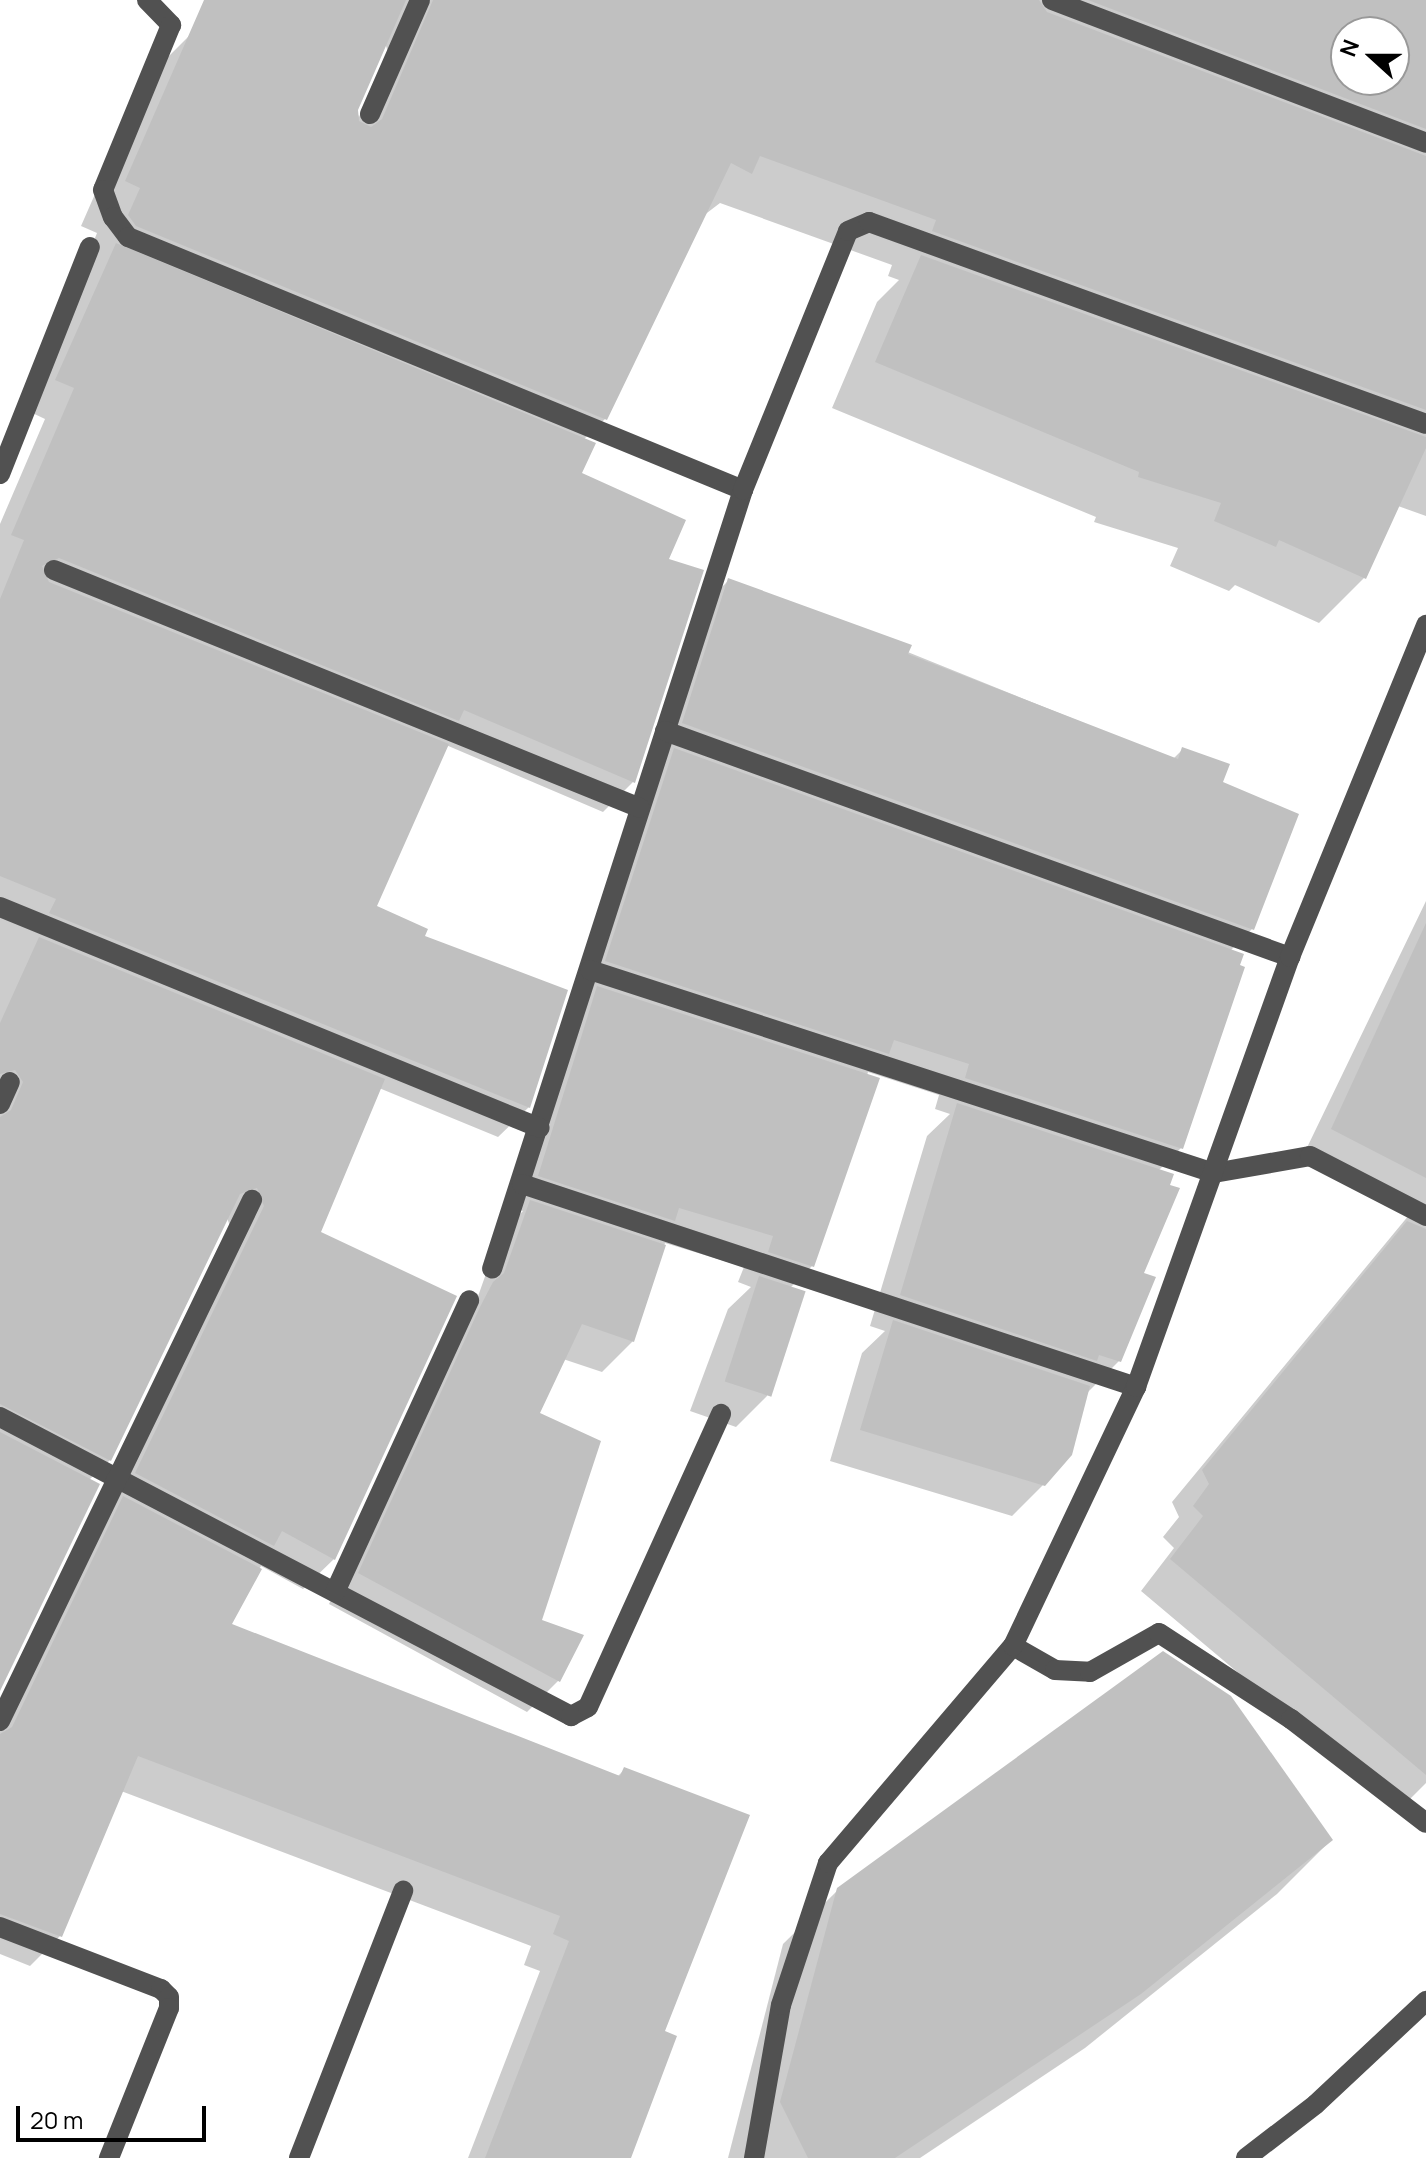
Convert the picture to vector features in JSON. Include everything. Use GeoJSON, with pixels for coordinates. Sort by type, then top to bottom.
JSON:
{"type":"FeatureCollection","features":[{"type":"Feature","properties":{"kind":"street"},"geometry":{"type":"LineString","coordinates":[[147,0],[171,25],[103,190],[113,217],[128,237],[743,490]]}},
{"type":"Feature","properties":{"kind":"street"},"geometry":{"type":"LineString","coordinates":[[370,114],[420,0]]}},
{"type":"Feature","properties":{"kind":"street"},"geometry":{"type":"LineString","coordinates":[[1052,0],[1426,143]]}},
{"type":"Feature","properties":{"kind":"street"},"geometry":{"type":"LineString","coordinates":[[492,1269],[522,1184],[743,490],[848,231],[869,222],[1426,424]]}},
{"type":"Feature","properties":{"kind":"street"},"geometry":{"type":"LineString","coordinates":[[2,462],[90,247]]}},
{"type":"Feature","properties":{"kind":"street"},"geometry":{"type":"LineString","coordinates":[[54,570],[640,808]]}},
{"type":"Feature","properties":{"kind":"street"},"geometry":{"type":"LineString","coordinates":[[754,2158],[781,2005],[828,1863],[1013,1646],[1136,1387],[1290,957],[1426,625]]}},
{"type":"Feature","properties":{"kind":"street"},"geometry":{"type":"LineString","coordinates":[[665,731],[1290,957]]}},
{"type":"Feature","properties":{"kind":"street"},"geometry":{"type":"LineString","coordinates":[[0,907],[540,1128]]}},
{"type":"Feature","properties":{"kind":"street"},"geometry":{"type":"LineString","coordinates":[[590,970],[1214,1173],[1310,1156],[1426,1216]]}},
{"type":"Feature","properties":{"kind":"street"},"geometry":{"type":"LineString","coordinates":[[0,1104],[10,1082]]}},
{"type":"Feature","properties":{"kind":"street"},"geometry":{"type":"LineString","coordinates":[[522,1184],[1136,1387]]}},
{"type":"Feature","properties":{"kind":"street"},"geometry":{"type":"LineString","coordinates":[[0,1721],[252,1200]]}},
{"type":"Feature","properties":{"kind":"street"},"geometry":{"type":"LineString","coordinates":[[335,1592],[469,1300]]}},
{"type":"Feature","properties":{"kind":"street"},"geometry":{"type":"LineString","coordinates":[[0,1417],[571,1716],[588,1707],[721,1414]]}},
{"type":"Feature","properties":{"kind":"street"},"geometry":{"type":"LineString","coordinates":[[1013,1646],[1055,1670],[1090,1672],[1159,1633],[1278,1709],[1426,1823]]}},
{"type":"Feature","properties":{"kind":"street"},"geometry":{"type":"LineString","coordinates":[[299,2158],[403,1891]]}},
{"type":"Feature","properties":{"kind":"street"},"geometry":{"type":"LineString","coordinates":[[0,1927],[161,1989],[169,1997],[169,2008],[109,2158]]}},
{"type":"Feature","properties":{"kind":"street"},"geometry":{"type":"LineString","coordinates":[[1246,2158],[1316,2104],[1426,2001]]}},
{"type":"Feature","properties":{"kind":"building"},"geometry":{"type":"Polygon","coordinates":[[[204,0],[406,0],[358,110],[359,121],[371,127],[382,119],[433,0],[1039,0],[1047,12],[1426,156],[1426,410],[932,231],[936,220],[760,156],[752,174],[731,163],[607,420],[136,226],[128,215],[140,188],[125,181],[204,0]]]}},
{"type":"Feature","properties":{"kind":"building"},"geometry":{"type":"Polygon","coordinates":[[[1088,0],[1426,0],[1426,129],[1340,96],[1410,96],[1410,16],[1330,16],[1330,92],[1088,0]]]}},
{"type":"Feature","properties":{"kind":"building"},"geometry":{"type":"Polygon","coordinates":[[[116,243],[596,443],[582,473],[686,520],[669,559],[704,570],[635,783],[464,710],[459,721],[59,558],[42,566],[49,582],[449,744],[377,906],[428,929],[425,936],[568,990],[530,1108],[49,913],[56,899],[0,876],[0,599],[24,540],[11,535],[74,388],[55,380],[116,243]]]}},
{"type":"Feature","properties":{"kind":"building"},"geometry":{"type":"Polygon","coordinates":[[[921,255],[1426,437],[1426,448],[1366,579],[1279,540],[1276,547],[1214,521],[1221,503],[1138,477],[1139,472],[875,362],[921,255]]]}},
{"type":"Feature","properties":{"kind":"building"},"geometry":{"type":"Polygon","coordinates":[[[728,578],[912,645],[908,654],[1178,759],[1182,747],[1230,764],[1223,782],[1299,814],[1254,930],[682,723],[728,578]]]}},
{"type":"Feature","properties":{"kind":"building"},"geometry":{"type":"Polygon","coordinates":[[[674,748],[1244,954],[1240,965],[1245,967],[1183,1149],[965,1078],[969,1064],[894,1040],[889,1054],[605,961],[674,748]]]}},
{"type":"Feature","properties":{"kind":"building"},"geometry":{"type":"Polygon","coordinates":[[[1426,923],[1426,1178],[1331,1129],[1426,923]]]}},
{"type":"Feature","properties":{"kind":"building"},"geometry":{"type":"Polygon","coordinates":[[[39,937],[385,1079],[321,1232],[457,1296],[335,1560],[282,1531],[274,1546],[135,1473],[264,1206],[257,1188],[240,1194],[111,1461],[0,1404],[0,1117],[11,1110],[23,1082],[15,1070],[0,1074],[0,1023],[39,937]]]}},
{"type":"Feature","properties":{"kind":"building"},"geometry":{"type":"Polygon","coordinates":[[[597,986],[880,1078],[814,1267],[768,1252],[773,1236],[679,1208],[675,1221],[538,1176],[597,986]]]}},
{"type":"Feature","properties":{"kind":"building"},"geometry":{"type":"Polygon","coordinates":[[[957,1103],[1174,1174],[1170,1185],[1180,1188],[1144,1273],[1156,1277],[1121,1362],[1099,1355],[1097,1361],[900,1295],[957,1103]]]}},
{"type":"Feature","properties":{"kind":"building"},"geometry":{"type":"Polygon","coordinates":[[[530,1200],[666,1245],[634,1342],[582,1324],[540,1413],[601,1441],[542,1620],[584,1635],[560,1682],[358,1573],[480,1307],[493,1282],[504,1273],[530,1200]]]}},
{"type":"Feature","properties":{"kind":"building"},"geometry":{"type":"Polygon","coordinates":[[[1407,1221],[1426,1229],[1426,1775],[1170,1559],[1203,1516],[1193,1506],[1209,1484],[1202,1470],[1407,1221]]]}},
{"type":"Feature","properties":{"kind":"building"},"geometry":{"type":"Polygon","coordinates":[[[759,1276],[806,1291],[771,1397],[725,1382],[759,1276]]]}},
{"type":"Feature","properties":{"kind":"building"},"geometry":{"type":"Polygon","coordinates":[[[893,1320],[1090,1386],[1072,1455],[1045,1486],[860,1430],[893,1320]]]}},
{"type":"Feature","properties":{"kind":"building"},"geometry":{"type":"Polygon","coordinates":[[[0,1432],[100,1484],[0,1691],[0,1432]]]}},
{"type":"Feature","properties":{"kind":"building"},"geometry":{"type":"Polygon","coordinates":[[[123,1496],[262,1569],[232,1624],[620,1776],[624,1767],[750,1815],[665,2031],[677,2036],[631,2158],[485,2158],[569,1941],[553,1934],[560,1916],[138,1756],[62,1937],[0,1914],[0,1734],[12,1727],[123,1496]]]}},
{"type":"Feature","properties":{"kind":"building"},"geometry":{"type":"Polygon","coordinates":[[[1163,1651],[1231,1696],[1333,1840],[1141,1994],[895,2158],[808,2158],[780,2102],[837,1888],[1163,1651]]]}}]}
